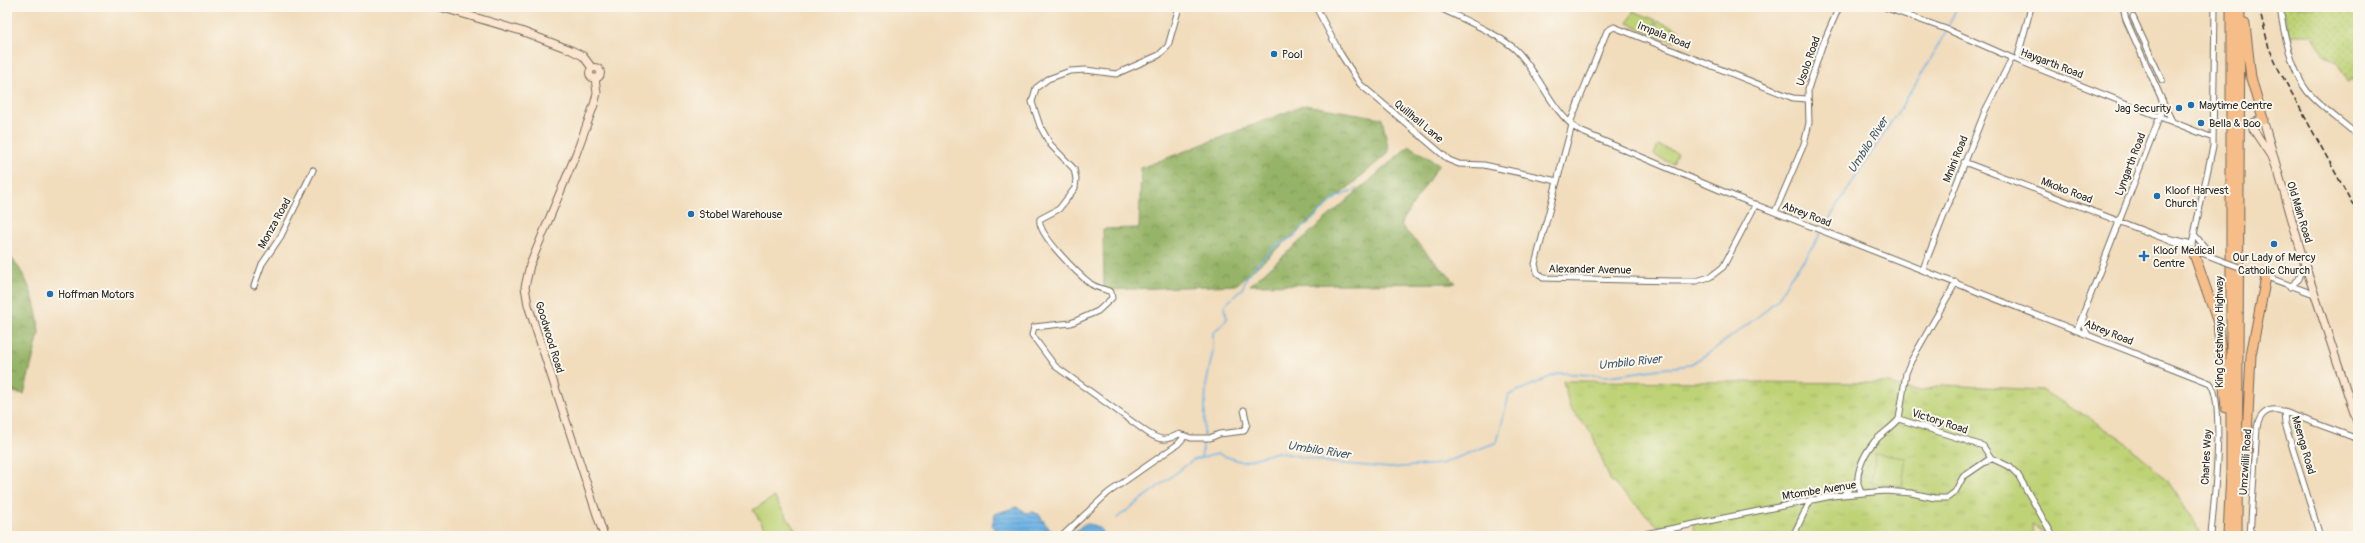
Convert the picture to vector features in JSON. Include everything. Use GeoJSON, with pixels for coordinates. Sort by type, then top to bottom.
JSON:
{"type":"FeatureCollection","features":[{"type":"Feature","properties":{"kind":"highway","name":"King Cetshwayo Highway"},"geometry":{"type":"LineString","coordinates":[[2228,536],[2231,434],[2231,7]]}},
{"type":"Feature","properties":{"kind":"highway","name":"King Cetshwayo Highway"},"geometry":{"type":"LineString","coordinates":[[2238,533],[2240,7]]}},
{"type":"Feature","properties":{"kind":"highway"},"geometry":{"type":"LineString","coordinates":[[2244,7],[2249,65],[2262,119]]}},
{"type":"Feature","properties":{"kind":"highway"},"geometry":{"type":"LineString","coordinates":[[2193,247],[2218,323],[2226,416],[2231,434]]}},
{"type":"Feature","properties":{"kind":"highway"},"geometry":{"type":"LineString","coordinates":[[2238,533],[2244,494],[2251,355],[2266,277]]}},
{"type":"Feature","properties":{"kind":"street","name":"Goodwood Road"},"geometry":{"type":"LineString","coordinates":[[440,7],[521,31],[571,50],[583,56],[592,68],[589,74],[595,78],[597,93],[594,105],[576,154],[537,243],[525,287],[528,305],[604,536]]}},
{"type":"Feature","properties":{"kind":"street"},"geometry":{"type":"LineString","coordinates":[[1179,7],[1168,46],[1159,55],[1116,74],[1086,70],[1070,71],[1048,79],[1036,88],[1032,102],[1040,126],[1050,144],[1074,168],[1075,188],[1059,209],[1041,218],[1039,224],[1069,265],[1091,284],[1111,292],[1112,299],[1098,311],[1071,323],[1034,327],[1032,332],[1033,338],[1055,366],[1148,433],[1164,441],[1179,434],[1185,436],[1210,438],[1219,434],[1240,433],[1244,431],[1246,424],[1244,410]]}},
{"type":"Feature","properties":{"kind":"street","name":"Quillhall Lane"},"geometry":{"type":"LineString","coordinates":[[1316,7],[1346,64],[1360,84],[1449,160],[1458,164],[1490,166],[1557,181]]}},
{"type":"Feature","properties":{"kind":"street","name":"Abrey Road"},"geometry":{"type":"LineString","coordinates":[[1438,7],[1498,38],[1516,50],[1571,124],[1580,131],[1775,212],[2208,382]]}},
{"type":"Feature","properties":{"kind":"street","name":"Usolo Road"},"geometry":{"type":"LineString","coordinates":[[1775,212],[1804,144],[1809,123],[1810,109],[1807,99],[1808,89],[1822,46],[1839,7]]}},
{"type":"Feature","properties":{"kind":"street","name":"Haygarth Road"},"geometry":{"type":"LineString","coordinates":[[1884,7],[1959,35],[2213,138]]}},
{"type":"Feature","properties":{"kind":"street","name":"Mnini Road"},"geometry":{"type":"LineString","coordinates":[[1923,269],[1985,111],[2015,59],[2031,7]]}},
{"type":"Feature","properties":{"kind":"street"},"geometry":{"type":"LineString","coordinates":[[2123,7],[2132,34],[2172,121]]}},
{"type":"Feature","properties":{"kind":"street"},"geometry":{"type":"LineString","coordinates":[[2193,247],[2194,234],[2211,159],[2213,138],[2215,7]]}},
{"type":"Feature","properties":{"kind":"street"},"geometry":{"type":"LineString","coordinates":[[2280,7],[2285,35],[2294,64],[2307,91],[2358,136]]}},
{"type":"Feature","properties":{"kind":"street"},"geometry":{"type":"LineString","coordinates":[[2133,17],[2162,80]]}},
{"type":"Feature","properties":{"kind":"street","name":"Impala Road"},"geometry":{"type":"LineString","coordinates":[[1571,124],[1607,31],[1614,27],[1793,98],[1807,99]]}},
{"type":"Feature","properties":{"kind":"street"},"geometry":{"type":"LineString","coordinates":[[2132,34],[2140,31]]}},
{"type":"Feature","properties":{"kind":"street","name":"Lyngarth Road"},"geometry":{"type":"LineString","coordinates":[[2077,330],[2160,116],[2163,102]]}},
{"type":"Feature","properties":{"kind":"street"},"geometry":{"type":"LineString","coordinates":[[2262,119],[2254,122],[2253,129],[2271,156],[2276,170]]}},
{"type":"Feature","properties":{"kind":"street","name":"Old Main Road"},"geometry":{"type":"LineString","coordinates":[[2262,119],[2314,294],[2358,425]]}},
{"type":"Feature","properties":{"kind":"street","name":"Alexander Avenue"},"geometry":{"type":"LineString","coordinates":[[1571,124],[1535,266],[1541,277],[1551,280],[1672,281],[1696,281],[1710,277],[1723,267],[1756,204]]}},
{"type":"Feature","properties":{"kind":"street","name":"Mkoko Road"},"geometry":{"type":"LineString","coordinates":[[1964,162],[2119,221],[2193,247],[2212,257],[2290,287],[2314,294]]}},
{"type":"Feature","properties":{"kind":"street","name":"Monza Road"},"geometry":{"type":"LineString","coordinates":[[254,286],[262,264],[281,236],[314,170]]}},
{"type":"Feature","properties":{"kind":"street"},"geometry":{"type":"LineString","coordinates":[[2194,234],[2212,257]]}},
{"type":"Feature","properties":{"kind":"street"},"geometry":{"type":"LineString","coordinates":[[2290,287],[2300,277],[2304,262]]}},
{"type":"Feature","properties":{"kind":"street","name":"Victory Road"},"geometry":{"type":"LineString","coordinates":[[1956,282],[1911,361],[1906,373],[1899,419],[1983,446],[1991,458],[2010,467],[2018,475],[2053,536]]}},
{"type":"Feature","properties":{"kind":"street"},"geometry":{"type":"LineString","coordinates":[[2086,304],[2084,326],[2088,334]]}},
{"type":"Feature","properties":{"kind":"street","name":"Charles Way"},"geometry":{"type":"LineString","coordinates":[[2208,382],[2215,392],[2218,417],[2211,536]]}},
{"type":"Feature","properties":{"kind":"street","name":"Umzwilili Road"},"geometry":{"type":"LineString","coordinates":[[2250,536],[2259,420],[2268,410],[2284,411]]}},
{"type":"Feature","properties":{"kind":"street","name":"Msenga Road"},"geometry":{"type":"LineString","coordinates":[[2320,536],[2285,424],[2284,411],[2358,439]]}},
{"type":"Feature","properties":{"kind":"street"},"geometry":{"type":"LineString","coordinates":[[1843,495],[1858,479],[1863,461],[1871,446],[1899,419]]}},
{"type":"Feature","properties":{"kind":"street"},"geometry":{"type":"LineString","coordinates":[[1062,536],[1108,493],[1178,444],[1185,436]]}},
{"type":"Feature","properties":{"kind":"street","name":"Mtombe Avenue"},"geometry":{"type":"LineString","coordinates":[[1635,536],[1811,499],[1843,495],[1899,491],[1934,498],[1946,498],[1955,491],[1963,477],[1991,458]]}},
{"type":"Feature","properties":{"kind":"street"},"geometry":{"type":"LineString","coordinates":[[1858,479],[1862,493]]}},
{"type":"Feature","properties":{"kind":"street"},"geometry":{"type":"LineString","coordinates":[[1793,536],[1811,499]]}},
{"type":"Feature","properties":{"kind":"green space"},"geometry":{"type":"Polygon","coordinates":[[[2283,7],[2358,7],[2358,81],[2353,79],[2347,82],[2337,62],[2323,54],[2312,34],[2297,34],[2289,37],[2283,7]]]}},
{"type":"Feature","properties":{"kind":"green space"},"geometry":{"type":"Polygon","coordinates":[[[1633,11],[1656,20],[1651,33],[1628,23],[1633,11]]]}},
{"type":"Feature","properties":{"kind":"green space"},"geometry":{"type":"Polygon","coordinates":[[[1658,21],[1679,30],[1675,42],[1653,34],[1658,21]]]}},
{"type":"Feature","properties":{"kind":"green space"},"geometry":{"type":"Polygon","coordinates":[[[1305,105],[1382,118],[1389,152],[1236,285],[1104,290],[1103,229],[1139,228],[1141,168],[1305,105]]]}},
{"type":"Feature","properties":{"kind":"green space"},"geometry":{"type":"Polygon","coordinates":[[[1658,145],[1677,153],[1673,164],[1654,155],[1658,145]]]}},
{"type":"Feature","properties":{"kind":"green space"},"geometry":{"type":"Polygon","coordinates":[[[1409,146],[1439,164],[1400,225],[1456,283],[1250,285],[1409,146]]]}},
{"type":"Feature","properties":{"kind":"green space"},"geometry":{"type":"Polygon","coordinates":[[[7,253],[26,280],[34,301],[38,323],[39,334],[24,394],[7,391],[7,253]]]}},
{"type":"Feature","properties":{"kind":"green space"},"geometry":{"type":"Polygon","coordinates":[[[1563,381],[1887,383],[1912,390],[1929,389],[1944,385],[2041,390],[2088,417],[2126,443],[2166,480],[2199,529],[2200,536],[2049,536],[2032,525],[2033,536],[1695,536],[1694,527],[1691,521],[1660,528],[1610,480],[1592,434],[1570,408],[1563,381]]]}},
{"type":"Feature","properties":{"kind":"green space"},"geometry":{"type":"Polygon","coordinates":[[[1875,454],[1906,458],[1902,486],[1871,483],[1875,454]]]}},
{"type":"Feature","properties":{"kind":"green space"},"geometry":{"type":"Polygon","coordinates":[[[774,497],[799,536],[770,536],[753,510],[774,497]]]}},
{"type":"Feature","properties":{"kind":"water"},"geometry":{"type":"Polygon","coordinates":[[[1016,507],[1023,510],[1025,513],[1033,512],[1040,515],[1055,536],[999,536],[992,526],[995,514],[1016,507]]]}},
{"type":"Feature","properties":{"kind":"water"},"geometry":{"type":"Polygon","coordinates":[[[1084,524],[1097,526],[1102,530],[1105,536],[1070,536],[1084,524]]]}},
{"type":"Feature","properties":{"kind":"waterway","name":"Umbilo River"},"geometry":{"type":"LineString","coordinates":[[1948,27],[1957,7]]}},
{"type":"Feature","properties":{"kind":"waterway","name":"Umbilo River"},"geometry":{"type":"LineString","coordinates":[[1823,230],[1917,82],[1946,31]]}},
{"type":"Feature","properties":{"kind":"waterway"},"geometry":{"type":"LineString","coordinates":[[1204,436],[1206,386],[1213,350],[1213,333],[1227,319],[1224,306],[1242,289],[1248,274],[1274,247],[1293,237],[1337,197],[1357,189]]}},
{"type":"Feature","properties":{"kind":"waterway","name":"Umbilo River"},"geometry":{"type":"LineString","coordinates":[[1117,518],[1193,460],[1218,454],[1243,462],[1277,452],[1334,463],[1389,468],[1441,464],[1497,442],[1509,395],[1559,373],[1609,376],[1689,365],[1709,353],[1760,315],[1778,299],[1790,278],[1809,253],[1821,233]]}},
{"type":"Feature","properties":{"kind":"waterway"},"geometry":{"type":"LineString","coordinates":[[1201,458],[1204,440]]}},
{"type":"Feature","properties":{"kind":"waterway"},"geometry":{"type":"LineString","coordinates":[[1053,534],[1059,534]]}},
{"type":"Feature","properties":{"kind":"railway"},"geometry":{"type":"LineString","coordinates":[[2259,7],[2269,48],[2278,68],[2358,214]]}},
{"type":"Feature","properties":{"kind":"place","name":"Pool"},"geometry":{"type":"Point","coordinates":[1274,54]}},
{"type":"Feature","properties":{"kind":"place","name":"Maytime Centre"},"geometry":{"type":"Point","coordinates":[2191,105]}},
{"type":"Feature","properties":{"kind":"place","name":"Jag Security"},"geometry":{"type":"Point","coordinates":[2179,108]}},
{"type":"Feature","properties":{"kind":"place","name":"Bella & Boo"},"geometry":{"type":"Point","coordinates":[2201,123]}},
{"type":"Feature","properties":{"kind":"place","name":"Kloof Harvest Church"},"geometry":{"type":"Point","coordinates":[2157,196]}},
{"type":"Feature","properties":{"kind":"place","name":"Stobel Warehouse"},"geometry":{"type":"Point","coordinates":[691,214]}},
{"type":"Feature","properties":{"kind":"place","name":"Our Lady of Mercy Catholic Church"},"geometry":{"type":"Point","coordinates":[2274,244]}},
{"type":"Feature","properties":{"kind":"place","name":"Kloof Medical Centre"},"geometry":{"type":"Point","coordinates":[2144,256]}},
{"type":"Feature","properties":{"kind":"place","name":"Hoffman Motors"},"geometry":{"type":"Point","coordinates":[50,294]}}]}
